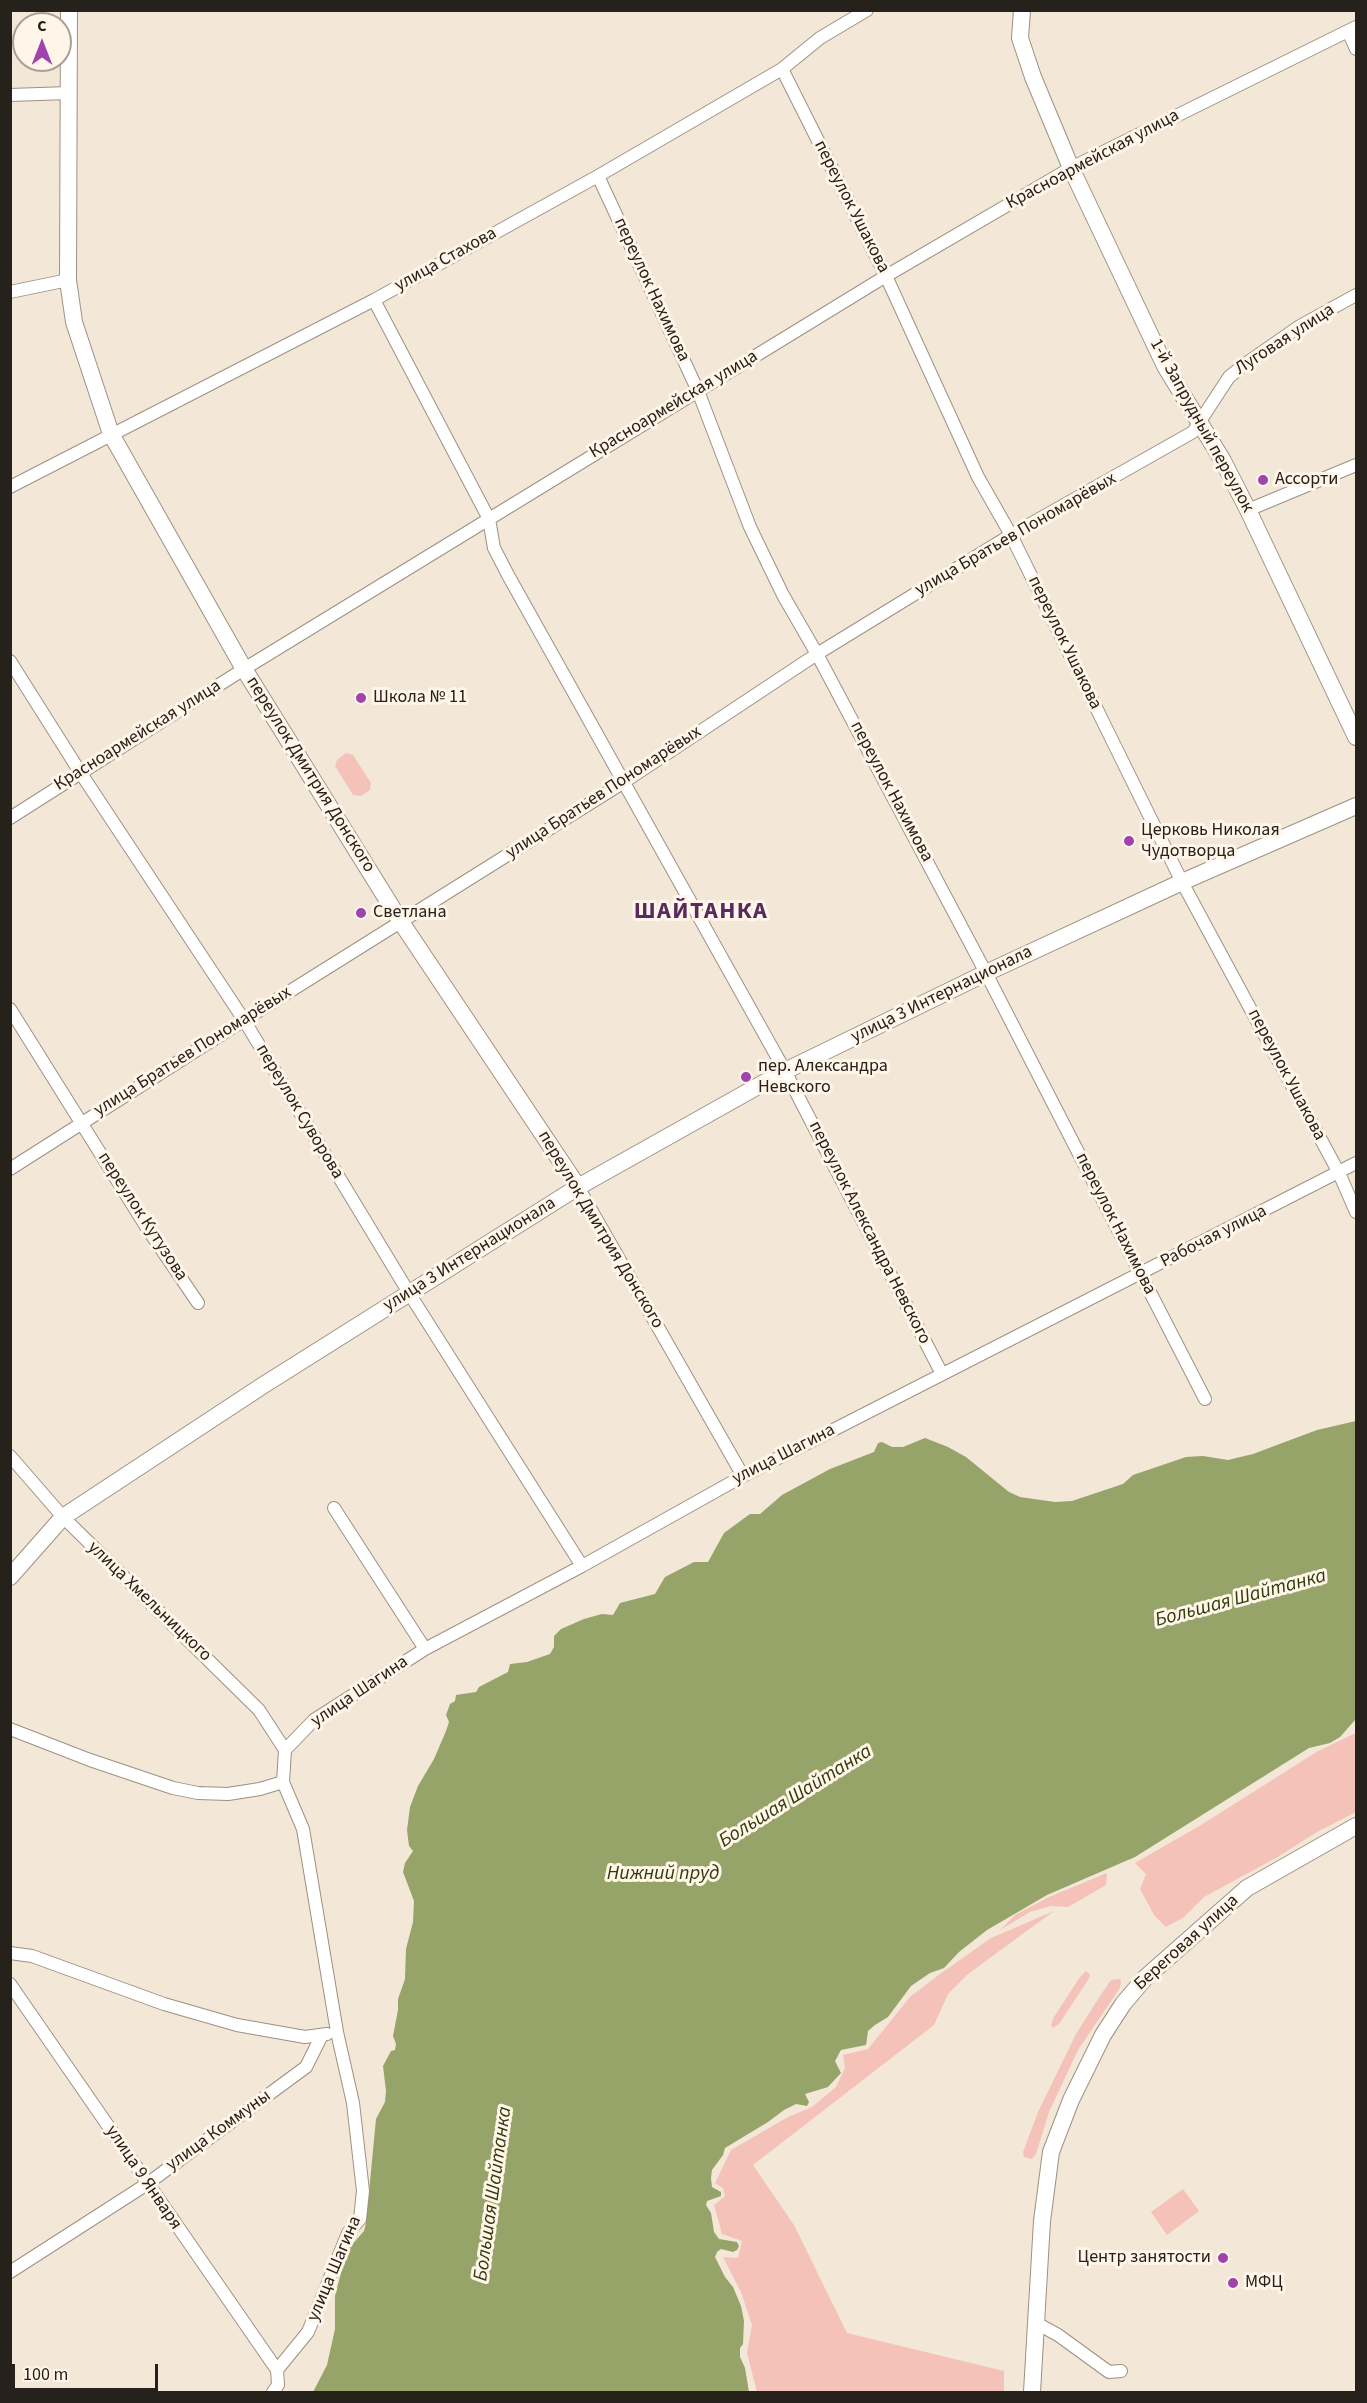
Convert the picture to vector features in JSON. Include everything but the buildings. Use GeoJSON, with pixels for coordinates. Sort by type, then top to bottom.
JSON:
{"type":"FeatureCollection","features":[{"type":"Feature","properties":{"kind":"street","name":"переулок Дмитрия Донского"},"geometry":{"type":"LineString","coordinates":[[69,10],[68,280],[74,322],[111,434],[244,669],[401,922],[578,1187],[743,1476]]}},
{"type":"Feature","properties":{"kind":"street","name":"улица Стахова"},"geometry":{"type":"LineString","coordinates":[[10,487],[374,300],[598,176],[782,69],[820,38],[867,10]]}},
{"type":"Feature","properties":{"kind":"street","name":"1-й Запрудный переулок"},"geometry":{"type":"LineString","coordinates":[[1022,10],[1020,38],[1033,77],[1071,168],[1165,366],[1223,461],[1248,510],[1356,737]]}},
{"type":"Feature","properties":{"kind":"street"},"geometry":{"type":"LineString","coordinates":[[1352,29],[1356,50]]}},
{"type":"Feature","properties":{"kind":"street","name":"Красноармейская улица"},"geometry":{"type":"LineString","coordinates":[[10,818],[244,669],[886,276],[1071,168],[1352,29]]}},
{"type":"Feature","properties":{"kind":"street","name":"переулок Ушакова"},"geometry":{"type":"LineString","coordinates":[[782,69],[886,276],[973,467],[1011,535],[1182,882],[1339,1173],[1356,1212]]}},
{"type":"Feature","properties":{"kind":"street"},"geometry":{"type":"LineString","coordinates":[[10,95],[69,93]]}},
{"type":"Feature","properties":{"kind":"street","name":"переулок Нахимова"},"geometry":{"type":"LineString","coordinates":[[598,176],[698,391],[750,527],[783,594],[818,654],[986,973],[1205,1399]]}},
{"type":"Feature","properties":{"kind":"street"},"geometry":{"type":"LineString","coordinates":[[10,292],[68,280]]}},
{"type":"Feature","properties":{"kind":"street","name":"Луговая улица"},"geometry":{"type":"LineString","coordinates":[[1201,423],[1229,377],[1244,364],[1300,326],[1356,295]]}},
{"type":"Feature","properties":{"kind":"street","name":"переулок Александра Невского"},"geometry":{"type":"LineString","coordinates":[[374,300],[489,519],[494,548],[785,1071],[942,1374]]}},
{"type":"Feature","properties":{"kind":"street","name":"улица Братьев Пономарёвых"},"geometry":{"type":"LineString","coordinates":[[10,1169],[624,782],[818,654],[1011,535],[1193,432],[1201,423]]}},
{"type":"Feature","properties":{"kind":"street"},"geometry":{"type":"LineString","coordinates":[[1248,510],[1356,465]]}},
{"type":"Feature","properties":{"kind":"street","name":"переулок Суворова"},"geometry":{"type":"LineString","coordinates":[[10,661],[80,772],[244,1020],[409,1293],[582,1566]]}},
{"type":"Feature","properties":{"kind":"street","name":"улица 3 Интернационала"},"geometry":{"type":"LineString","coordinates":[[10,1577],[63,1517],[262,1386],[578,1187],[785,1071],[986,973],[1182,882],[1356,806]]}},
{"type":"Feature","properties":{"kind":"street","name":"переулок Кутузова"},"geometry":{"type":"LineString","coordinates":[[10,1009],[83,1122],[147,1228],[198,1303]]}},
{"type":"Feature","properties":{"kind":"street","name":"Рабочая улица"},"geometry":{"type":"LineString","coordinates":[[942,1374],[1141,1275],[1356,1163]]}},
{"type":"Feature","properties":{"kind":"street","name":"улица Шагина"},"geometry":{"type":"LineString","coordinates":[[273,2392],[278,2385],[277,2370],[308,2332],[348,2233],[360,2219],[363,2191],[353,2103],[337,2032],[303,1829],[283,1782],[285,1750],[314,1720],[425,1649],[582,1566],[743,1476],[942,1374]]}},
{"type":"Feature","properties":{"kind":"street","name":"улица Хмельницкого"},"geometry":{"type":"LineString","coordinates":[[10,1456],[63,1517],[259,1710],[285,1750]]}},
{"type":"Feature","properties":{"kind":"street"},"geometry":{"type":"LineString","coordinates":[[334,1508],[425,1649]]}},
{"type":"Feature","properties":{"kind":"street"},"geometry":{"type":"LineString","coordinates":[[10,1730],[173,1788],[198,1793],[228,1794],[283,1782]]}},
{"type":"Feature","properties":{"kind":"street","name":"Береговая улица"},"geometry":{"type":"LineString","coordinates":[[1032,2392],[1038,2324],[1042,2221],[1051,2152],[1071,2100],[1103,2035],[1123,2004],[1145,1978],[1247,1888],[1356,1826]]}},
{"type":"Feature","properties":{"kind":"street"},"geometry":{"type":"LineString","coordinates":[[10,1953],[32,1956],[164,2004],[237,2025],[305,2037],[337,2032]]}},
{"type":"Feature","properties":{"kind":"street","name":"улица 9 Января"},"geometry":{"type":"LineString","coordinates":[[10,1984],[277,2370]]}},
{"type":"Feature","properties":{"kind":"street","name":"улица Коммуны"},"geometry":{"type":"LineString","coordinates":[[10,2272],[147,2184],[306,2067],[322,2035]]}},
{"type":"Feature","properties":{"kind":"street"},"geometry":{"type":"LineString","coordinates":[[1038,2324],[1058,2335],[1108,2372],[1121,2371]]}},
{"type":"Feature","properties":{"kind":"shaded area"},"geometry":{"type":"Polygon","coordinates":[[[346,753],[353,755],[371,783],[370,790],[361,796],[353,795],[335,766],[337,760],[346,753]]]}},
{"type":"Feature","properties":{"kind":"shaded area"},"geometry":{"type":"Polygon","coordinates":[[[1356,1733],[1356,1812],[1204,1897],[1184,1917],[1166,1927],[1154,1915],[1140,1889],[1146,1874],[1135,1863],[1201,1825],[1318,1751],[1356,1733]]]}},
{"type":"Feature","properties":{"kind":"shaded area"},"geometry":{"type":"Polygon","coordinates":[[[1107,1873],[1106,1885],[1068,1907],[1051,1906],[1030,1912],[1000,1930],[1015,1915],[1049,1897],[1107,1873]]]}},
{"type":"Feature","properties":{"kind":"shaded area"},"geometry":{"type":"Polygon","coordinates":[[[1054,1911],[968,1974],[948,1994],[934,2025],[753,2165],[794,2225],[847,2333],[1004,2371],[1004,2392],[757,2392],[747,2353],[752,2325],[741,2292],[723,2257],[738,2258],[742,2241],[722,2234],[714,2205],[725,2196],[723,2188],[715,2183],[731,2150],[788,2117],[812,2107],[836,2087],[845,2068],[843,2055],[868,2049],[910,1997],[940,1974],[991,1938],[1054,1911]]]}},
{"type":"Feature","properties":{"kind":"shaded area"},"geometry":{"type":"Polygon","coordinates":[[[1086,1971],[1090,1975],[1088,1980],[1059,2024],[1053,2028],[1051,2025],[1054,2017],[1086,1971]]]}},
{"type":"Feature","properties":{"kind":"shaded area"},"geometry":{"type":"Polygon","coordinates":[[[1111,1980],[1121,1980],[1120,1988],[1078,2050],[1049,2112],[1036,2154],[1032,2159],[1024,2157],[1023,2152],[1038,2112],[1076,2034],[1111,1980]]]}},
{"type":"Feature","properties":{"kind":"shaded area"},"geometry":{"type":"Polygon","coordinates":[[[1183,2189],[1199,2211],[1167,2235],[1151,2212],[1183,2189]]]}},
{"type":"Feature","properties":{"kind":"water","name":"Нижний пруд"},"geometry":{"type":"Polygon","coordinates":[[[1356,1421],[1356,1719],[1340,1737],[1330,1743],[1309,1748],[1135,1857],[1047,1895],[987,1930],[959,1952],[944,1968],[930,1973],[911,1986],[888,2017],[868,2031],[866,2045],[841,2050],[835,2061],[841,2073],[828,2087],[805,2094],[809,2102],[807,2106],[796,2104],[784,2110],[725,2148],[723,2155],[712,2170],[711,2178],[712,2187],[721,2192],[721,2196],[707,2201],[706,2205],[711,2213],[714,2232],[719,2239],[737,2242],[739,2246],[733,2252],[721,2249],[715,2257],[733,2287],[741,2306],[744,2321],[740,2357],[745,2368],[749,2392],[313,2392],[327,2365],[335,2329],[335,2296],[344,2261],[349,2248],[364,2231],[366,2223],[376,2119],[385,2102],[383,2066],[391,2051],[395,2050],[396,2044],[393,2036],[398,1999],[405,1979],[406,1949],[413,1922],[414,1901],[403,1872],[405,1863],[413,1851],[409,1846],[407,1830],[410,1807],[446,1731],[449,1722],[446,1715],[456,1695],[476,1692],[479,1687],[508,1672],[510,1664],[527,1662],[550,1654],[554,1647],[554,1636],[561,1629],[602,1614],[613,1615],[620,1603],[655,1594],[665,1577],[694,1562],[708,1562],[724,1533],[750,1514],[760,1514],[782,1495],[830,1469],[874,1452],[878,1443],[903,1447],[925,1438],[966,1457],[1009,1492],[1020,1497],[1055,1502],[1072,1501],[1123,1484],[1133,1475],[1186,1457],[1203,1456],[1228,1460],[1253,1454],[1317,1430],[1356,1421]]]}},
{"type":"Feature","properties":{"kind":"place","name":"Ассорти"},"geometry":{"type":"Point","coordinates":[1263,480]}},
{"type":"Feature","properties":{"kind":"place","name":"Школа № 11"},"geometry":{"type":"Point","coordinates":[361,698]}},
{"type":"Feature","properties":{"kind":"place","name":"Церковь Николая Чудотворца"},"geometry":{"type":"Point","coordinates":[1129,841]}},
{"type":"Feature","properties":{"kind":"place","name":"Светлана"},"geometry":{"type":"Point","coordinates":[361,913]}},
{"type":"Feature","properties":{"kind":"place","name":"пер. Александра Невского"},"geometry":{"type":"Point","coordinates":[746,1077]}},
{"type":"Feature","properties":{"kind":"place","name":"Центр занятости"},"geometry":{"type":"Point","coordinates":[1223,2258]}},
{"type":"Feature","properties":{"kind":"place","name":"МФЦ"},"geometry":{"type":"Point","coordinates":[1233,2283]}},
{"type":"Feature","properties":{"kind":"district","name":"ШАЙТАНКА"},"geometry":{"type":"Point","coordinates":[701,913]}},
{"type":"Feature","properties":{"kind":"water label","name":"Большая Шайтанка"},"geometry":{"type":"Point","coordinates":[1241,1599]}},
{"type":"Feature","properties":{"kind":"water label","name":"Большая Шайтанка"},"geometry":{"type":"Point","coordinates":[796,1797]}},
{"type":"Feature","properties":{"kind":"water label","name":"Большая Шайтанка"},"geometry":{"type":"Point","coordinates":[494,2194]}}]}
